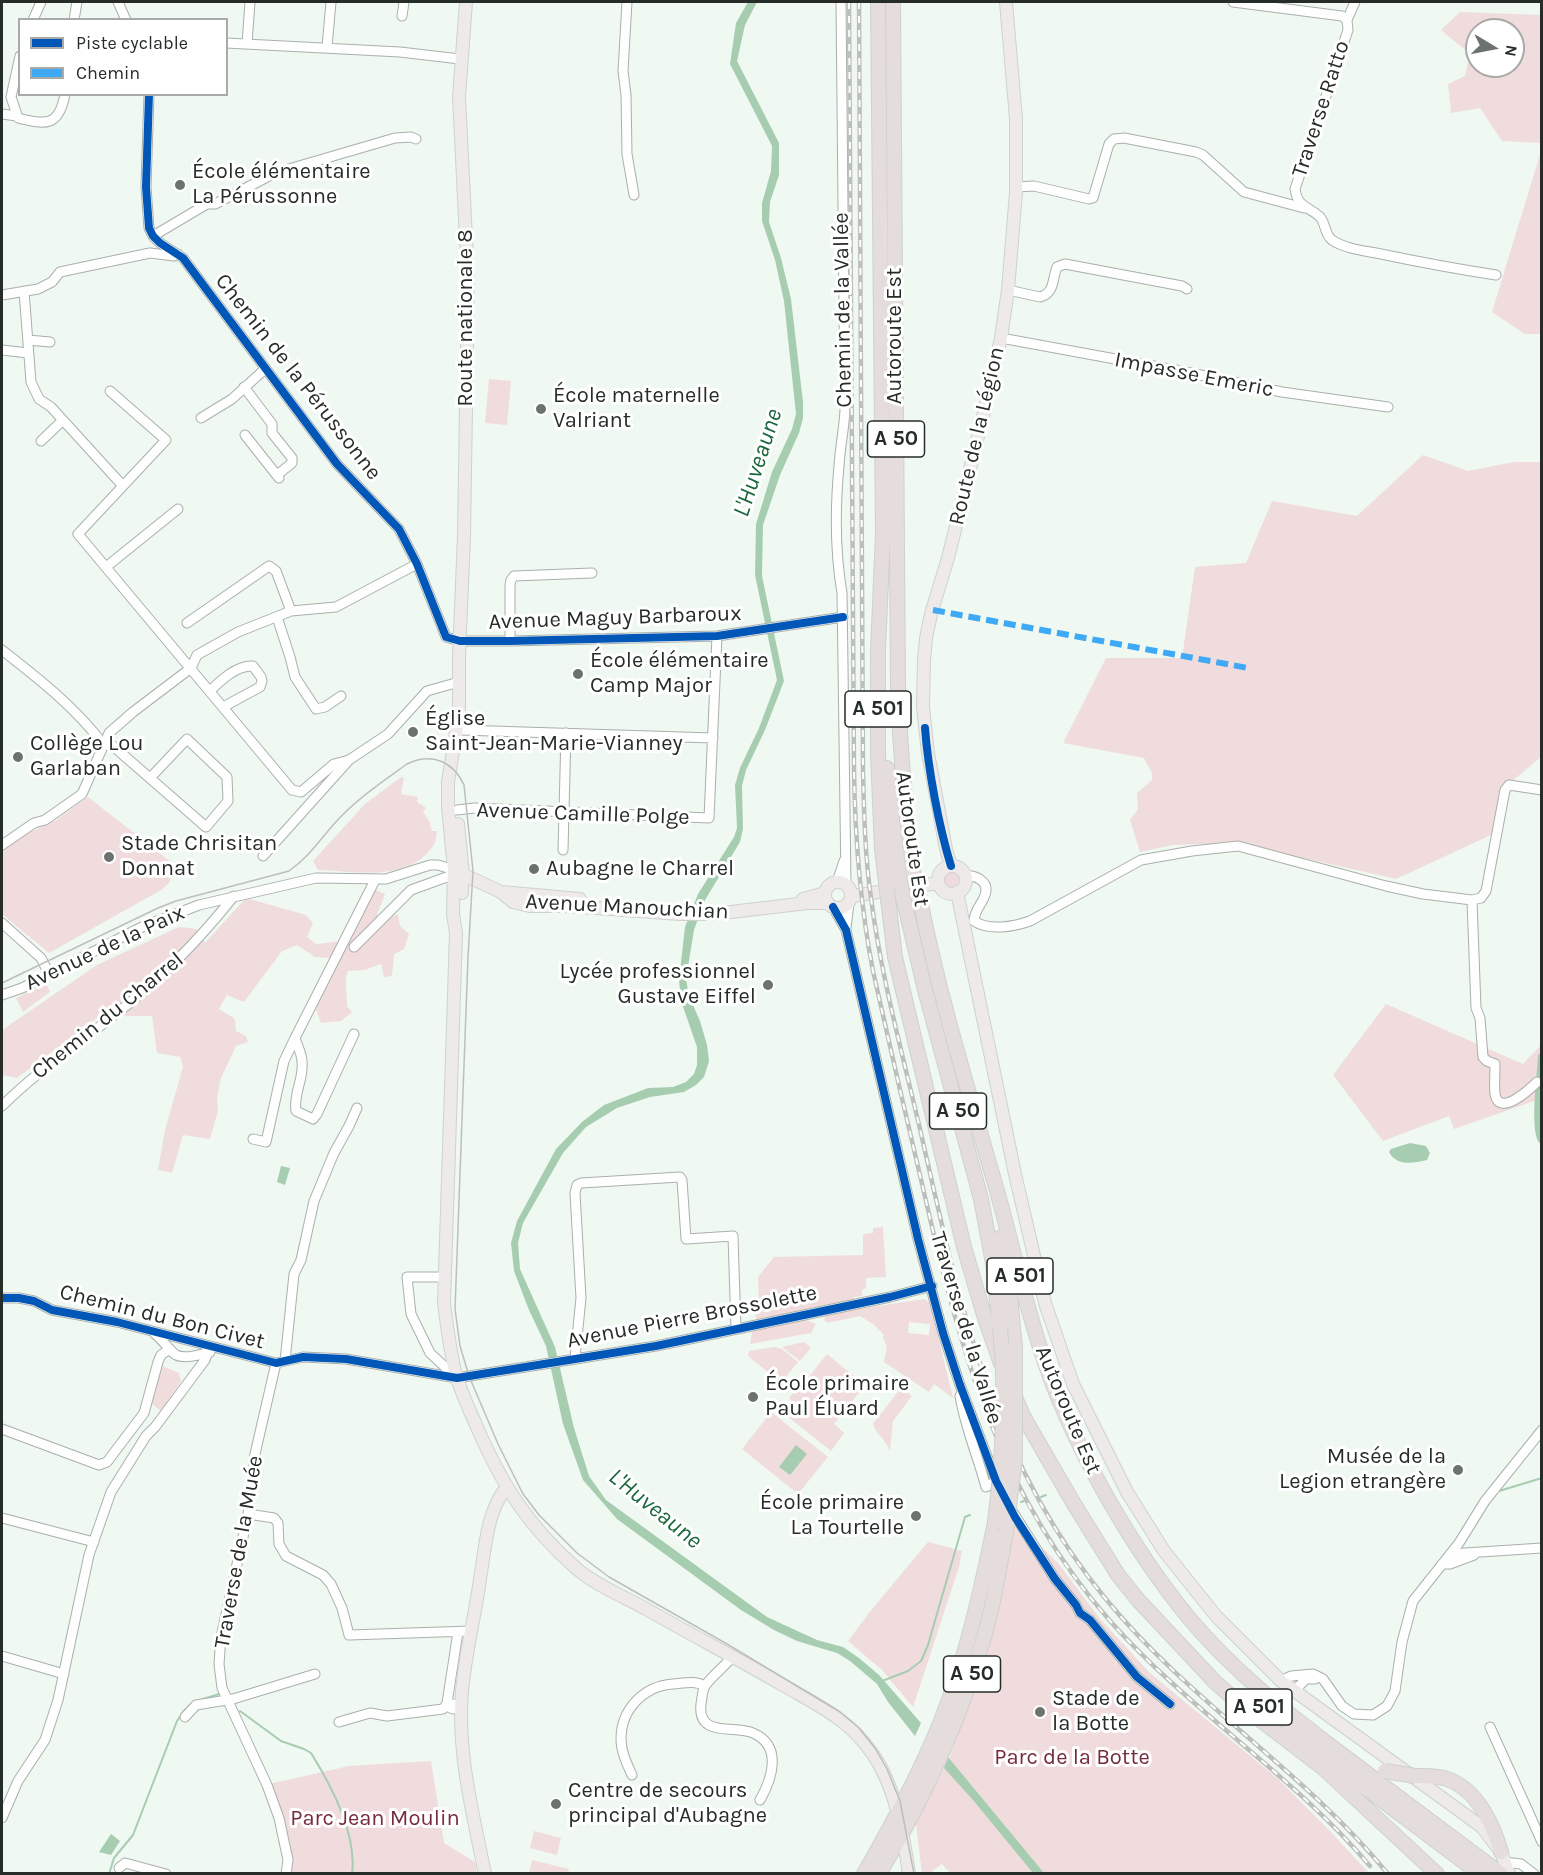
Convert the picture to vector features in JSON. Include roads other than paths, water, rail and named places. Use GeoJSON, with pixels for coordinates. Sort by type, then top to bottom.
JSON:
{"type":"FeatureCollection","features":[{"type":"Feature","properties":{"kind":"highway","name":"Autoroute Est"},"geometry":{"type":"LineString","coordinates":[[878,2],[883,535],[878,649],[878,753],[881,837],[888,899],[896,957],[964,1247],[984,1315],[998,1357],[1023,1416],[1074,1504]]}},
{"type":"Feature","properties":{"kind":"highway","name":"Autoroute Est"},"geometry":{"type":"LineString","coordinates":[[892,2],[898,687],[902,774],[914,876],[946,1014],[1048,1372],[1102,1489],[1151,1568],[1190,1620]]}},
{"type":"Feature","properties":{"kind":"highway","name":"A 50"},"geometry":{"type":"LineString","coordinates":[[864,1874],[911,1788],[957,1677],[982,1590],[995,1522],[1001,1477],[1005,1394],[993,1263],[981,1199],[924,986],[900,881],[892,820],[885,727],[883,535]]}},
{"type":"Feature","properties":{"kind":"highway","name":"A 50"},"geometry":{"type":"LineString","coordinates":[[879,1874],[905,1838],[939,1764],[974,1668],[994,1599],[1006,1531],[1015,1458],[1015,1348],[1008,1274],[999,1226],[946,1014]]}},
{"type":"Feature","properties":{"kind":"highway"},"geometry":{"type":"LineString","coordinates":[[1074,1504],[1118,1575],[1139,1601],[1215,1682],[1323,1768],[1437,1874]]}},
{"type":"Feature","properties":{"kind":"highway","name":"A 501"},"geometry":{"type":"LineString","coordinates":[[1074,1504],[1123,1572],[1220,1675],[1480,1874]]}},
{"type":"Feature","properties":{"kind":"highway"},"geometry":{"type":"LineString","coordinates":[[1190,1620],[1277,1697],[1373,1767],[1415,1776],[1447,1779],[1462,1786],[1481,1807],[1496,1833],[1503,1867]]}},
{"type":"Feature","properties":{"kind":"highway","name":"A 501"},"geometry":{"type":"LineString","coordinates":[[1190,1620],[1266,1695],[1325,1742],[1503,1867]]}},
{"type":"Feature","properties":{"kind":"main road","name":"Route nationale 8"},"geometry":{"type":"LineString","coordinates":[[459,715],[468,279],[459,97],[466,2]]}},
{"type":"Feature","properties":{"kind":"main road","name":"Route de la Légion"},"geometry":{"type":"LineString","coordinates":[[951,866],[942,831],[925,734],[923,707],[926,638],[957,525],[1001,338],[1008,290],[1016,187],[1016,119],[1006,2]]}},
{"type":"Feature","properties":{"kind":"main road"},"geometry":{"type":"LineString","coordinates":[[457,873],[457,810],[454,785],[460,729],[459,715]]}},
{"type":"Feature","properties":{"kind":"main road"},"geometry":{"type":"LineString","coordinates":[[459,715],[448,782],[448,807],[460,913],[456,933],[444,1303],[451,1354],[457,1378],[484,1444],[506,1488],[530,1521],[578,1570],[838,1717],[856,1733],[882,1769],[898,1803],[915,1874]]}},
{"type":"Feature","properties":{"kind":"main road"},"geometry":{"type":"LineString","coordinates":[[946,867],[959,868],[964,876],[965,884],[957,892],[946,892],[938,883],[940,872],[946,867]]}},
{"type":"Feature","properties":{"kind":"main road","name":"Avenue Manouchian"},"geometry":{"type":"LineString","coordinates":[[457,873],[501,892],[513,902],[530,906],[715,911],[794,902],[828,901],[844,907],[846,891],[938,883]]}},
{"type":"Feature","properties":{"kind":"main road"},"geometry":{"type":"LineString","coordinates":[[828,901],[829,885],[846,891]]}},
{"type":"Feature","properties":{"kind":"main road"},"geometry":{"type":"LineString","coordinates":[[957,892],[1019,1194],[1045,1303],[1073,1384],[1116,1472],[1164,1551],[1228,1629],[1281,1681],[1482,1827],[1503,1867]]}},
{"type":"Feature","properties":{"kind":"main road"},"geometry":{"type":"LineString","coordinates":[[485,1874],[464,1762],[461,1706],[464,1672],[486,1544],[497,1499],[506,1488]]}},
{"type":"Feature","properties":{"kind":"main road"},"geometry":{"type":"LineString","coordinates":[[905,1838],[909,1874]]}},
{"type":"Feature","properties":{"kind":"street"},"geometry":{"type":"LineString","coordinates":[[34,18],[41,2]]}},
{"type":"Feature","properties":{"kind":"street"},"geometry":{"type":"LineString","coordinates":[[74,18],[77,2]]}},
{"type":"Feature","properties":{"kind":"street"},"geometry":{"type":"LineString","coordinates":[[118,2],[125,18]]}},
{"type":"Feature","properties":{"kind":"street"},"geometry":{"type":"LineString","coordinates":[[247,44],[250,2]]}},
{"type":"Feature","properties":{"kind":"street"},"geometry":{"type":"LineString","coordinates":[[327,47],[331,2]]}},
{"type":"Feature","properties":{"kind":"street"},"geometry":{"type":"LineString","coordinates":[[402,16],[404,2]]}},
{"type":"Feature","properties":{"kind":"street"},"geometry":{"type":"LineString","coordinates":[[627,2],[623,70],[626,95],[627,154],[634,195]]}},
{"type":"Feature","properties":{"kind":"street","name":"Chemin de la Vallée"},"geometry":{"type":"LineString","coordinates":[[841,2],[845,410],[838,468],[837,518],[838,568],[843,617],[845,859]]}},
{"type":"Feature","properties":{"kind":"street","name":"Traverse Ratto"},"geometry":{"type":"LineString","coordinates":[[1233,2],[1342,16],[1347,20],[1348,30],[1297,182],[1296,196],[1304,208],[1318,216],[1331,239],[1348,247],[1438,266],[1496,275]]}},
{"type":"Feature","properties":{"kind":"street"},"geometry":{"type":"LineString","coordinates":[[1347,20],[1355,2]]}},
{"type":"Feature","properties":{"kind":"street"},"geometry":{"type":"LineString","coordinates":[[228,43],[327,47],[460,59]]}},
{"type":"Feature","properties":{"kind":"street"},"geometry":{"type":"LineString","coordinates":[[16,116],[11,97],[18,65]]}},
{"type":"Feature","properties":{"kind":"street"},"geometry":{"type":"LineString","coordinates":[[2,114],[43,123],[52,121],[58,117],[65,96]]}},
{"type":"Feature","properties":{"kind":"street"},"geometry":{"type":"LineString","coordinates":[[149,96],[146,187],[149,228],[153,236],[207,204],[215,204],[274,172],[395,138],[416,139]]}},
{"type":"Feature","properties":{"kind":"street"},"geometry":{"type":"LineString","coordinates":[[1016,187],[1034,186],[1093,198],[1109,144],[1114,140],[1124,138],[1196,152],[1203,155],[1244,192],[1304,208]]}},
{"type":"Feature","properties":{"kind":"street","name":"Chemin de la Pérussonne"},"geometry":{"type":"LineString","coordinates":[[153,236],[178,254],[337,464],[399,529],[417,564],[446,637],[460,638]]}},
{"type":"Feature","properties":{"kind":"street"},"geometry":{"type":"LineString","coordinates":[[2,295],[38,289],[52,282],[60,272],[150,253],[174,256],[178,254]]}},
{"type":"Feature","properties":{"kind":"street"},"geometry":{"type":"LineString","coordinates":[[1008,290],[1045,296],[1051,290],[1057,267],[1065,264],[1182,286],[1187,289]]}},
{"type":"Feature","properties":{"kind":"street"},"geometry":{"type":"LineString","coordinates":[[24,291],[31,382],[40,400],[51,407],[123,486]]}},
{"type":"Feature","properties":{"kind":"street","name":"Impasse Emeric"},"geometry":{"type":"LineString","coordinates":[[1001,338],[1282,392],[1388,407]]}},
{"type":"Feature","properties":{"kind":"street"},"geometry":{"type":"LineString","coordinates":[[28,340],[50,342]]}},
{"type":"Feature","properties":{"kind":"street"},"geometry":{"type":"LineString","coordinates":[[2,350],[28,353]]}},
{"type":"Feature","properties":{"kind":"street"},"geometry":{"type":"LineString","coordinates":[[201,418],[232,399],[265,369]]}},
{"type":"Feature","properties":{"kind":"street"},"geometry":{"type":"LineString","coordinates":[[244,387],[272,424],[272,433],[292,458],[292,463],[279,477],[245,435]]}},
{"type":"Feature","properties":{"kind":"street"},"geometry":{"type":"LineString","coordinates":[[111,391],[165,440],[78,534],[235,723],[296,792],[306,788],[334,764],[349,760]]}},
{"type":"Feature","properties":{"kind":"street"},"geometry":{"type":"LineString","coordinates":[[41,441],[62,421]]}},
{"type":"Feature","properties":{"kind":"street"},"geometry":{"type":"LineString","coordinates":[[106,567],[178,509]]}},
{"type":"Feature","properties":{"kind":"street"},"geometry":{"type":"LineString","coordinates":[[2,845],[34,823],[55,814],[82,794],[109,733],[191,668],[197,655],[238,632],[291,611],[336,607],[417,564]]}},
{"type":"Feature","properties":{"kind":"street"},"geometry":{"type":"LineString","coordinates":[[187,623],[269,566],[276,571],[291,611]]}},
{"type":"Feature","properties":{"kind":"street"},"geometry":{"type":"LineString","coordinates":[[510,641],[510,585],[514,576],[592,573]]}},
{"type":"Feature","properties":{"kind":"street"},"geometry":{"type":"LineString","coordinates":[[277,617],[295,677],[316,709],[325,707],[341,696]]}},
{"type":"Feature","properties":{"kind":"street","name":"Avenue Maguy Barbaroux"},"geometry":{"type":"LineString","coordinates":[[460,638],[510,641],[717,636],[843,617]]}},
{"type":"Feature","properties":{"kind":"street"},"geometry":{"type":"LineString","coordinates":[[460,729],[713,738],[717,636]]}},
{"type":"Feature","properties":{"kind":"street"},"geometry":{"type":"LineString","coordinates":[[2,650],[63,701],[103,744],[113,746],[206,827],[228,801],[227,777],[188,739],[150,778]]}},
{"type":"Feature","properties":{"kind":"street"},"geometry":{"type":"LineString","coordinates":[[210,691],[223,678],[245,667],[254,666],[262,681],[260,687],[223,707]]}},
{"type":"Feature","properties":{"kind":"street"},"geometry":{"type":"LineString","coordinates":[[263,856],[349,760],[388,734],[427,691],[459,682]]}},
{"type":"Feature","properties":{"kind":"street"},"geometry":{"type":"LineString","coordinates":[[563,850],[566,733]]}},
{"type":"Feature","properties":{"kind":"street","name":"Avenue Camille Polge"},"geometry":{"type":"LineString","coordinates":[[457,810],[475,808],[710,818],[713,738]]}},
{"type":"Feature","properties":{"kind":"street"},"geometry":{"type":"LineString","coordinates":[[964,876],[971,875],[980,879],[986,886],[986,894],[975,911],[974,921],[982,926],[997,927],[1030,921],[1141,860],[1192,850],[1238,846],[1386,886],[1423,894],[1472,900],[1481,898],[1486,891],[1504,790],[1509,785],[1542,790]]}},
{"type":"Feature","properties":{"kind":"street","name":"Traverse de la Vallée"},"geometry":{"type":"LineString","coordinates":[[845,859],[846,930],[918,1239],[943,1333],[960,1385],[963,1415],[986,1487],[996,1481],[1055,1579],[1080,1613],[1090,1620],[1137,1677],[1170,1704]]}},
{"type":"Feature","properties":{"kind":"street","name":"Avenue de la Paix"},"geometry":{"type":"LineString","coordinates":[[2,995],[22,988],[142,927],[199,905],[316,878],[375,880],[398,877],[429,865],[445,866],[457,873]]}},
{"type":"Feature","properties":{"kind":"street"},"geometry":{"type":"LineString","coordinates":[[354,947],[411,890],[457,873]]}},
{"type":"Feature","properties":{"kind":"street"},"geometry":{"type":"LineString","coordinates":[[253,1139],[266,1142],[284,1061],[375,880]]}},
{"type":"Feature","properties":{"kind":"street","name":"Chemin du Charrel"},"geometry":{"type":"LineString","coordinates":[[2,1106],[34,1076],[116,1014],[183,955],[234,896]]}},
{"type":"Feature","properties":{"kind":"street"},"geometry":{"type":"LineString","coordinates":[[1472,900],[1476,1008],[1483,1057],[1495,1064],[1495,1096],[1499,1102],[1506,1104],[1518,1099],[1538,1082]]}},
{"type":"Feature","properties":{"kind":"street","name":"Traverse de la Vallée"},"geometry":{"type":"LineString","coordinates":[[828,901],[846,930]]}},
{"type":"Feature","properties":{"kind":"street"},"geometry":{"type":"LineString","coordinates":[[2,923],[41,958],[49,974]]}},
{"type":"Feature","properties":{"kind":"street"},"geometry":{"type":"LineString","coordinates":[[295,1038],[303,1061],[295,1102],[296,1111],[313,1119],[354,1034]]}},
{"type":"Feature","properties":{"kind":"street","name":"Traverse de la Muée"},"geometry":{"type":"LineString","coordinates":[[286,1874],[288,1860],[279,1818],[267,1785],[222,1688],[221,1637],[248,1514],[255,1454],[281,1362],[294,1274],[301,1260],[314,1202],[334,1153],[350,1126],[357,1108]]}},
{"type":"Feature","properties":{"kind":"street"},"geometry":{"type":"LineString","coordinates":[[571,1359],[581,1298],[575,1193],[577,1185],[581,1183],[680,1177],[686,1239],[733,1236],[736,1329]]}},
{"type":"Feature","properties":{"kind":"street"},"geometry":{"type":"LineString","coordinates":[[445,1277],[407,1277],[411,1314],[430,1353],[457,1378]]}},
{"type":"Feature","properties":{"kind":"street","name":"Avenue Pierre Brossolette"},"geometry":{"type":"LineString","coordinates":[[457,1378],[656,1346],[890,1297],[932,1286]]}},
{"type":"Feature","properties":{"kind":"street","name":"Chemin du Bon Civet"},"geometry":{"type":"LineString","coordinates":[[2,1298],[34,1301],[52,1310],[80,1317],[90,1316],[148,1330],[210,1349],[281,1362],[303,1357],[346,1359],[457,1378]]}},
{"type":"Feature","properties":{"kind":"street","name":"Chemin du Bon Civet"},"geometry":{"type":"LineString","coordinates":[[148,1330],[161,1339],[175,1354],[182,1356],[210,1349]]}},
{"type":"Feature","properties":{"kind":"street"},"geometry":{"type":"LineString","coordinates":[[2,1429],[99,1465],[103,1464],[144,1413],[158,1362],[161,1355],[170,1349]]}},
{"type":"Feature","properties":{"kind":"street"},"geometry":{"type":"LineString","coordinates":[[2,1818],[18,1781],[45,1740],[58,1700],[89,1555],[111,1492],[146,1436],[205,1360],[210,1349]]}},
{"type":"Feature","properties":{"kind":"street"},"geometry":{"type":"LineString","coordinates":[[1281,1681],[1291,1676],[1313,1674],[1323,1679],[1342,1706],[1354,1714],[1373,1715],[1387,1706],[1395,1691],[1402,1642],[1413,1601],[1450,1554],[1485,1501],[1542,1430]]}},
{"type":"Feature","properties":{"kind":"street"},"geometry":{"type":"LineString","coordinates":[[248,1514],[274,1518],[278,1523],[279,1544],[286,1556],[323,1575],[331,1584],[342,1608],[349,1635],[471,1631]]}},
{"type":"Feature","properties":{"kind":"street"},"geometry":{"type":"LineString","coordinates":[[2,1518],[94,1542]]}},
{"type":"Feature","properties":{"kind":"street"},"geometry":{"type":"LineString","coordinates":[[1450,1554],[1542,1548]]}},
{"type":"Feature","properties":{"kind":"street"},"geometry":{"type":"LineString","coordinates":[[1442,1564],[1449,1564],[1484,1551]]}},
{"type":"Feature","properties":{"kind":"street"},"geometry":{"type":"LineString","coordinates":[[446,1706],[458,1632]]}},
{"type":"Feature","properties":{"kind":"street"},"geometry":{"type":"LineString","coordinates":[[2,1656],[64,1674]]}},
{"type":"Feature","properties":{"kind":"street"},"geometry":{"type":"LineString","coordinates":[[733,1656],[705,1686],[700,1711],[705,1722],[724,1730],[735,1729],[754,1733],[766,1743],[772,1756],[770,1782],[759,1800]]}},
{"type":"Feature","properties":{"kind":"street"},"geometry":{"type":"LineString","coordinates":[[185,1717],[196,1705],[228,1700],[282,1686],[315,1674]]}},
{"type":"Feature","properties":{"kind":"street"},"geometry":{"type":"LineString","coordinates":[[1294,1691],[1306,1679],[1323,1679]]}},
{"type":"Feature","properties":{"kind":"street"},"geometry":{"type":"LineString","coordinates":[[632,1775],[621,1739],[631,1705],[640,1696],[664,1684],[698,1682],[705,1686]]}},
{"type":"Feature","properties":{"kind":"street"},"geometry":{"type":"LineString","coordinates":[[339,1722],[363,1714],[387,1716],[441,1710],[452,1704],[461,1706]]}},
{"type":"Feature","properties":{"kind":"street"},"geometry":{"type":"LineString","coordinates":[[1490,1727],[1542,1842]]}},
{"type":"Feature","properties":{"kind":"street"},"geometry":{"type":"LineString","coordinates":[[119,1868],[125,1863],[166,1874]]}},
{"type":"Feature","properties":{"kind":"street"},"geometry":{"type":"LineString","coordinates":[[1503,1867],[1521,1864],[1534,1874]]}},
{"type":"Feature","properties":{"kind":"waterway"},"geometry":{"type":"LineString","coordinates":[[1542,1057],[1538,1113],[1542,1140]]}},
{"type":"Feature","properties":{"kind":"waterway"},"geometry":{"type":"LineString","coordinates":[[1499,1491],[1542,1478]]}},
{"type":"Feature","properties":{"kind":"waterway"},"geometry":{"type":"LineString","coordinates":[[1041,1497],[1046,1495]]}},
{"type":"Feature","properties":{"kind":"waterway"},"geometry":{"type":"LineString","coordinates":[[882,1681],[908,1671],[921,1661],[928,1645],[965,1517],[970,1515]]}},
{"type":"Feature","properties":{"kind":"waterway"},"geometry":{"type":"LineString","coordinates":[[200,1700],[219,1694]]}},
{"type":"Feature","properties":{"kind":"waterway"},"geometry":{"type":"LineString","coordinates":[[109,1874],[114,1858],[133,1835],[177,1721],[190,1705]]}},
{"type":"Feature","properties":{"kind":"waterway"},"geometry":{"type":"LineString","coordinates":[[240,1711],[281,1741],[311,1753],[327,1780],[341,1811],[351,1843],[352,1874]]}},
{"type":"Feature","properties":{"kind":"tram line"},"geometry":{"type":"LineString","coordinates":[[2,983],[158,908],[176,901],[289,871],[308,855],[351,807],[407,764],[416,760],[433,759],[454,770],[464,785],[473,871],[455,1309],[460,1346],[469,1376],[498,1444],[523,1494],[539,1515],[577,1553],[609,1577],[840,1712],[859,1728],[875,1748],[887,1769],[900,1801],[914,1874]]}},
{"type":"Feature","properties":{"kind":"railway"},"geometry":{"type":"LineString","coordinates":[[849,2],[854,770],[859,871],[873,971],[952,1306],[969,1363],[1012,1471],[1039,1523],[1072,1573],[1111,1622],[1142,1654],[1174,1685],[1308,1802],[1370,1866]]}},
{"type":"Feature","properties":{"kind":"railway"},"geometry":{"type":"LineString","coordinates":[[859,2],[863,771],[867,866],[886,985],[965,1316],[1006,1433],[1033,1490],[1066,1545],[1105,1598],[1173,1670],[1320,1802],[1388,1874]]}},
{"type":"Feature","properties":{"kind":"place","name":"École élémentaire La Pérussonne"},"geometry":{"type":"Point","coordinates":[180,185]}},
{"type":"Feature","properties":{"kind":"place","name":"École maternelle Valriant"},"geometry":{"type":"Point","coordinates":[541,409]}},
{"type":"Feature","properties":{"kind":"place","name":"École élémentaire Camp Major"},"geometry":{"type":"Point","coordinates":[578,674]}},
{"type":"Feature","properties":{"kind":"place","name":"Église Saint-Jean-Marie-Vianney"},"geometry":{"type":"Point","coordinates":[413,732]}},
{"type":"Feature","properties":{"kind":"place","name":"Collège Lou Garlaban"},"geometry":{"type":"Point","coordinates":[18,757]}},
{"type":"Feature","properties":{"kind":"place","name":"Stade Chrisitan Donnat"},"geometry":{"type":"Point","coordinates":[109,857]}},
{"type":"Feature","properties":{"kind":"place","name":"Aubagne le Charrel"},"geometry":{"type":"Point","coordinates":[534,869]}},
{"type":"Feature","properties":{"kind":"place","name":"Lycée professionnel Gustave Eiffel"},"geometry":{"type":"Point","coordinates":[768,985]}},
{"type":"Feature","properties":{"kind":"place","name":"École primaire Paul Éluard"},"geometry":{"type":"Point","coordinates":[753,1397]}},
{"type":"Feature","properties":{"kind":"place","name":"Musée de la Legion etrangère"},"geometry":{"type":"Point","coordinates":[1458,1470]}},
{"type":"Feature","properties":{"kind":"place","name":"École primaire La Tourtelle"},"geometry":{"type":"Point","coordinates":[916,1516]}},
{"type":"Feature","properties":{"kind":"place","name":"Stade de la Botte"},"geometry":{"type":"Point","coordinates":[1040,1712]}},
{"type":"Feature","properties":{"kind":"place","name":"Centre de secours principal d'Aubagne"},"geometry":{"type":"Point","coordinates":[556,1804]}},
{"type":"Feature","properties":{"kind":"water label","name":"L'Huveaune"},"geometry":{"type":"Point","coordinates":[758,463]}},
{"type":"Feature","properties":{"kind":"water label","name":"L'Huveaune"},"geometry":{"type":"Point","coordinates":[655,1509]}},
{"type":"Feature","properties":{"kind":"park label","name":"Parc de la Botte"},"geometry":{"type":"Point","coordinates":[1072,1758]}},
{"type":"Feature","properties":{"kind":"park label","name":"Parc Jean Moulin"},"geometry":{"type":"Point","coordinates":[375,1819]}}]}
